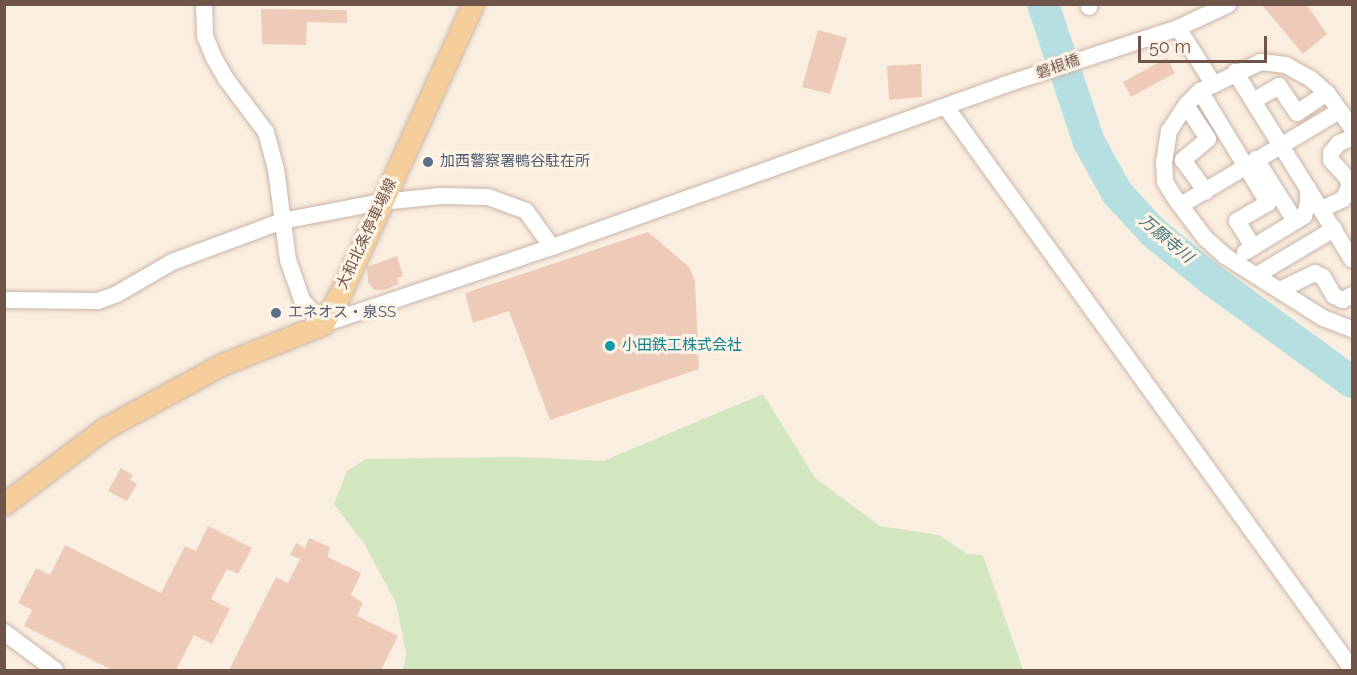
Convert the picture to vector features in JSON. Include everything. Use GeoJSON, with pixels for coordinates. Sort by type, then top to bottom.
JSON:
{"type":"FeatureCollection","features":[{"type":"Feature","properties":{"kind":"main road","name":"大和北条停車場線"},"geometry":{"type":"LineString","coordinates":[[323,324],[342,290],[473,4]]}},
{"type":"Feature","properties":{"kind":"main road"},"geometry":{"type":"LineString","coordinates":[[4,504],[105,428],[223,364],[323,324]]}},
{"type":"Feature","properties":{"kind":"street"},"geometry":{"type":"LineString","coordinates":[[204,4],[205,36],[214,58],[266,132],[276,169],[288,260],[302,300],[323,324]]}},
{"type":"Feature","properties":{"kind":"street","name":"磐根橋"},"geometry":{"type":"LineString","coordinates":[[323,324],[552,247],[1025,78],[1178,28],[1229,4]]}},
{"type":"Feature","properties":{"kind":"street"},"geometry":{"type":"LineString","coordinates":[[1178,28],[1207,88],[1250,163],[1268,203],[1237,221],[1253,247]]}},
{"type":"Feature","properties":{"kind":"street"},"geometry":{"type":"LineString","coordinates":[[1353,128],[1327,93],[1311,78],[1286,65],[1261,62],[1235,72],[1207,88],[1186,105],[1169,131],[1164,161],[1165,182],[1205,238],[1232,260],[1323,318],[1353,329]]}},
{"type":"Feature","properties":{"kind":"street"},"geometry":{"type":"LineString","coordinates":[[1235,72],[1353,258]]}},
{"type":"Feature","properties":{"kind":"street"},"geometry":{"type":"LineString","coordinates":[[1253,101],[1279,86],[1297,113],[1327,93]]}},
{"type":"Feature","properties":{"kind":"street"},"geometry":{"type":"LineString","coordinates":[[1186,105],[1208,139],[1183,160],[1206,192]]}},
{"type":"Feature","properties":{"kind":"street"},"geometry":{"type":"LineString","coordinates":[[946,107],[1353,669]]}},
{"type":"Feature","properties":{"kind":"street"},"geometry":{"type":"LineString","coordinates":[[1181,205],[1339,111]]}},
{"type":"Feature","properties":{"kind":"street"},"geometry":{"type":"LineString","coordinates":[[1322,209],[1342,199],[1349,188],[1348,179],[1330,160],[1339,143],[1353,138]]}},
{"type":"Feature","properties":{"kind":"street"},"geometry":{"type":"LineString","coordinates":[[1250,163],[1277,192],[1295,221]]}},
{"type":"Feature","properties":{"kind":"street"},"geometry":{"type":"LineString","coordinates":[[1277,192],[1304,182]]}},
{"type":"Feature","properties":{"kind":"street"},"geometry":{"type":"LineString","coordinates":[[1232,260],[1304,216],[1308,204],[1304,182]]}},
{"type":"Feature","properties":{"kind":"street"},"geometry":{"type":"LineString","coordinates":[[4,300],[98,301],[117,294],[172,262],[282,221],[382,202],[441,196],[488,197],[526,211],[552,247]]}},
{"type":"Feature","properties":{"kind":"street"},"geometry":{"type":"LineString","coordinates":[[1257,275],[1334,229]]}},
{"type":"Feature","properties":{"kind":"street"},"geometry":{"type":"LineString","coordinates":[[1280,290],[1315,273],[1323,277],[1334,296],[1343,300],[1353,295]]}},
{"type":"Feature","properties":{"kind":"street"},"geometry":{"type":"LineString","coordinates":[[4,632],[55,670]]}},
{"type":"Feature","properties":{"kind":"green space"},"geometry":{"type":"Polygon","coordinates":[[[763,394],[815,478],[880,526],[939,535],[967,554],[983,555],[1023,670],[403,670],[406,653],[396,603],[365,545],[334,504],[347,471],[366,459],[518,457],[603,461],[763,394]]]}},
{"type":"Feature","properties":{"kind":"building"},"geometry":{"type":"Polygon","coordinates":[[[1261,4],[1306,4],[1327,34],[1303,54],[1261,4]]]}},
{"type":"Feature","properties":{"kind":"building"},"geometry":{"type":"Polygon","coordinates":[[[261,9],[347,10],[347,23],[307,22],[306,45],[262,44],[261,9]]]}},
{"type":"Feature","properties":{"kind":"building"},"geometry":{"type":"Polygon","coordinates":[[[818,30],[847,38],[830,94],[802,87],[818,30]]]}},
{"type":"Feature","properties":{"kind":"building"},"geometry":{"type":"Polygon","coordinates":[[[1167,58],[1175,73],[1131,97],[1123,82],[1167,58]]]}},
{"type":"Feature","properties":{"kind":"building"},"geometry":{"type":"Polygon","coordinates":[[[921,64],[922,97],[889,100],[887,66],[921,64]]]}},
{"type":"Feature","properties":{"kind":"building","name":"小田鉄工株式会社"},"geometry":{"type":"Polygon","coordinates":[[[648,232],[689,267],[695,281],[699,369],[550,420],[509,311],[473,323],[465,293],[648,232]]]}},
{"type":"Feature","properties":{"kind":"building"},"geometry":{"type":"Polygon","coordinates":[[[397,256],[403,276],[397,278],[399,284],[384,290],[374,290],[368,282],[367,267],[397,256]]]}},
{"type":"Feature","properties":{"kind":"building"},"geometry":{"type":"Polygon","coordinates":[[[121,468],[133,475],[130,480],[137,484],[127,501],[108,491],[121,468]]]}},
{"type":"Feature","properties":{"kind":"building"},"geometry":{"type":"Polygon","coordinates":[[[208,526],[252,548],[238,574],[227,569],[211,599],[230,609],[212,644],[194,635],[176,670],[112,670],[24,626],[32,610],[18,603],[36,568],[50,575],[65,545],[161,593],[185,546],[196,551],[208,526]]]}},
{"type":"Feature","properties":{"kind":"building"},"geometry":{"type":"Polygon","coordinates":[[[309,538],[330,547],[328,557],[361,573],[351,595],[363,603],[357,616],[398,636],[381,670],[229,670],[276,577],[288,583],[300,559],[290,555],[296,543],[305,548],[309,538]]]}},
{"type":"Feature","properties":{"kind":"waterway","name":"万願寺川"},"geometry":{"type":"LineString","coordinates":[[1043,4],[1089,142],[1117,193],[1154,233],[1212,280],[1352,382]]}},
{"type":"Feature","properties":{"kind":"place","name":"加西警察署鴨谷駐在所"},"geometry":{"type":"Point","coordinates":[428,162]}},
{"type":"Feature","properties":{"kind":"place","name":"エネオス・泉SS"},"geometry":{"type":"Point","coordinates":[276,313]}},
{"type":"Feature","properties":{"kind":"place","name":"小田鉄工株式会社"},"geometry":{"type":"Point","coordinates":[610,346]}}]}
